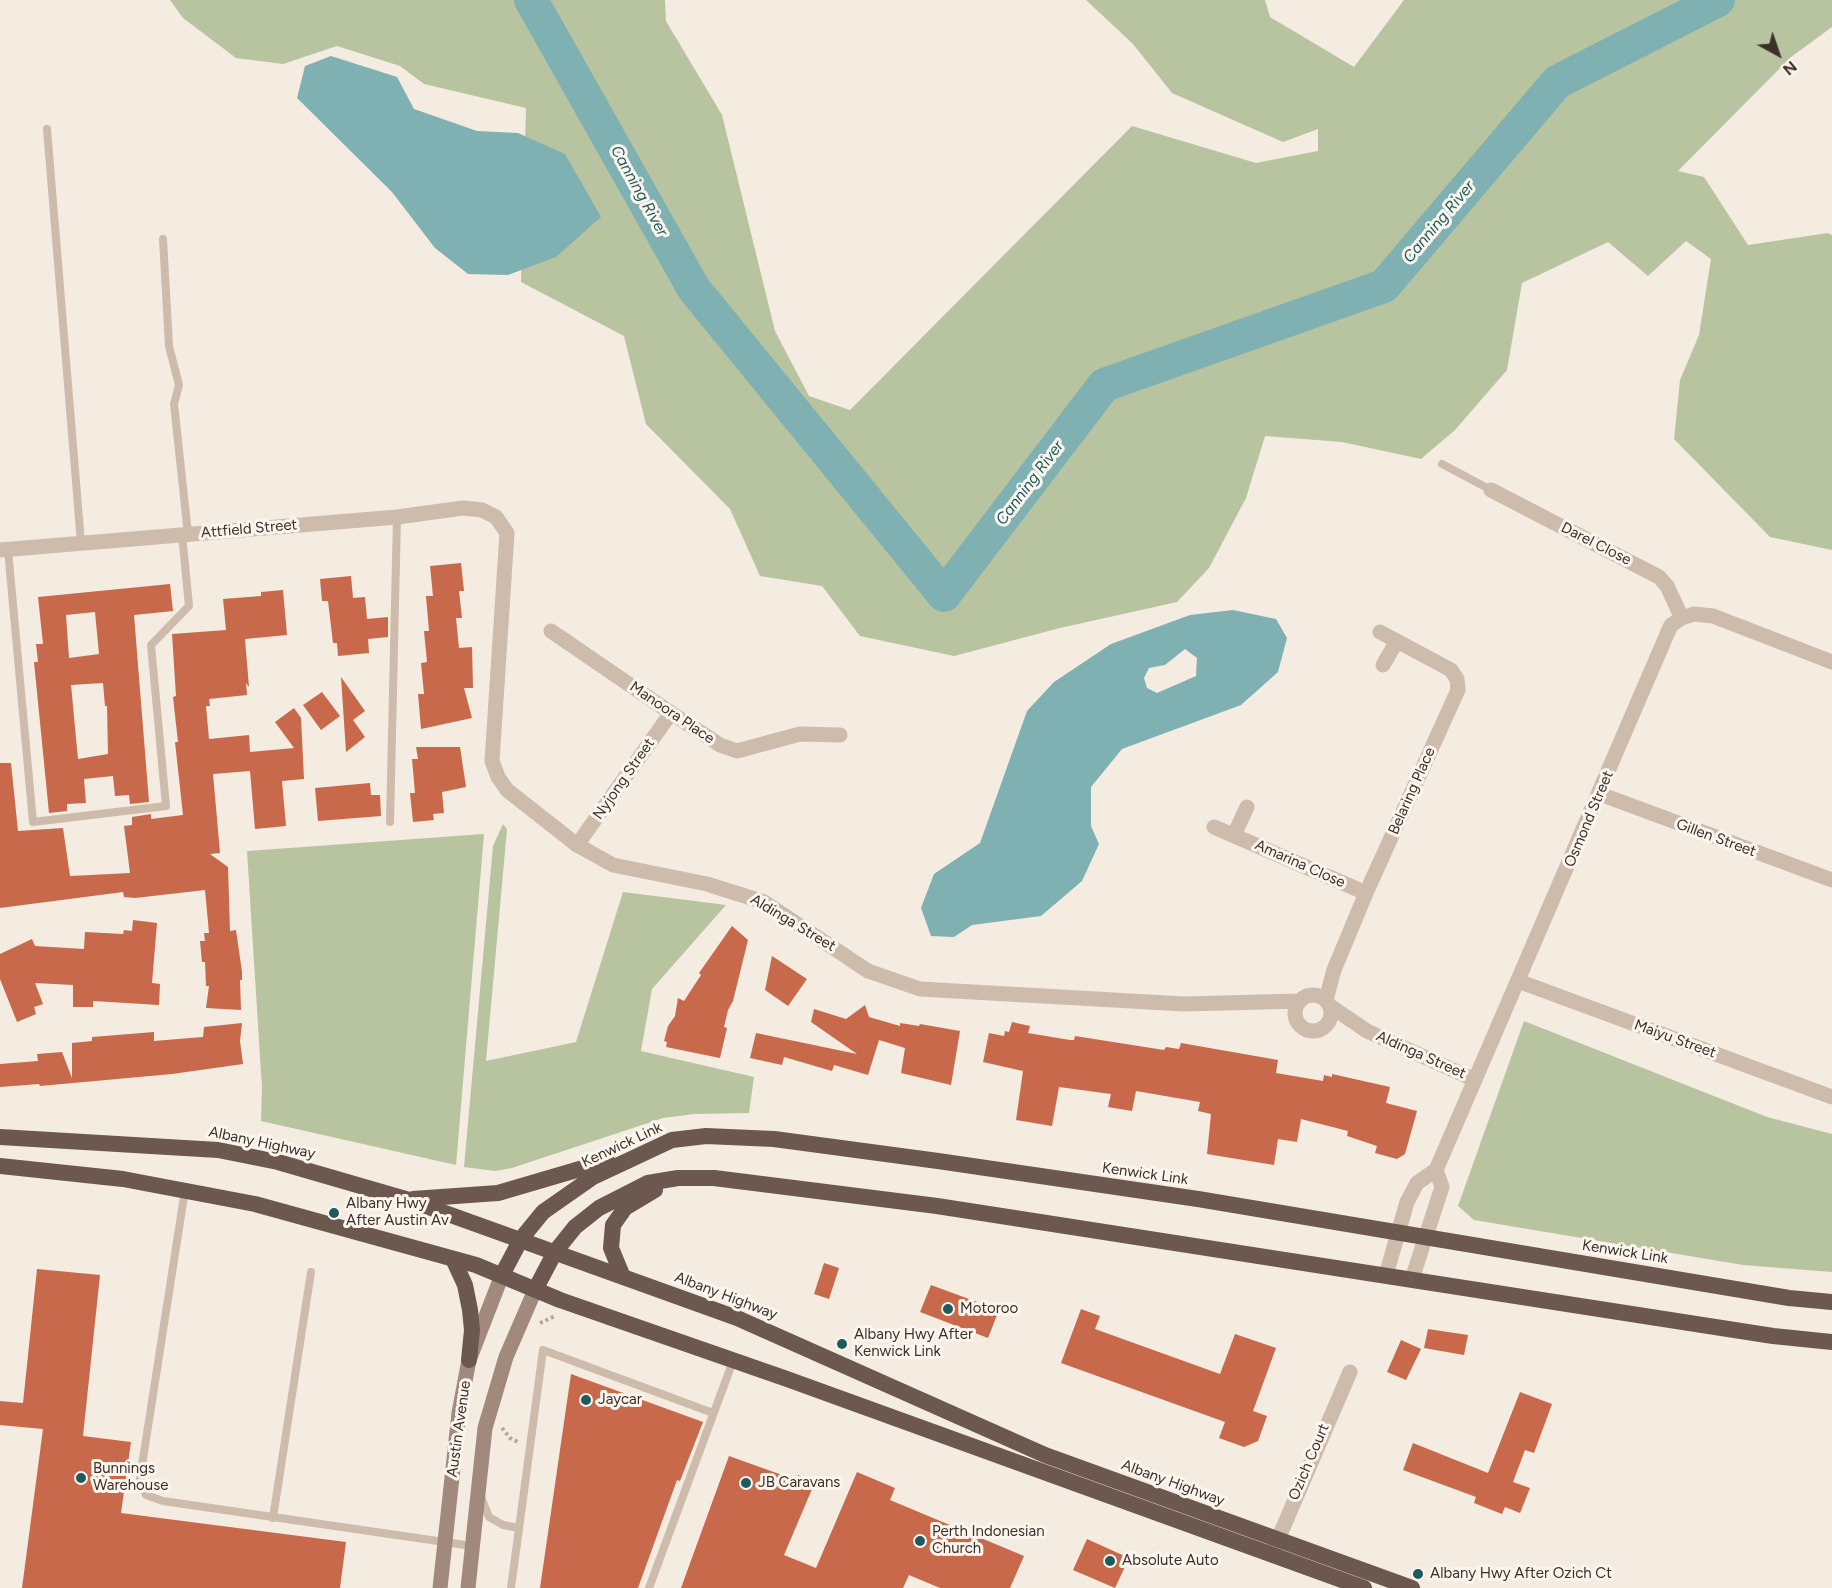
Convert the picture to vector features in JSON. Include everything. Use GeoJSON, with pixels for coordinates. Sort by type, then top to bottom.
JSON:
{"type":"FeatureCollection","features":[{"type":"Feature","properties":{"kind":"highway","name":"Kenwick Link"},"geometry":{"type":"LineString","coordinates":[[502,1275],[521,1239],[543,1212],[593,1177],[672,1140],[715,1136],[831,1146],[1198,1199],[1789,1298],[1832,1302]]}},
{"type":"Feature","properties":{"kind":"highway","name":"Albany Highway"},"geometry":{"type":"LineString","coordinates":[[0,1137],[218,1150],[278,1162],[409,1200],[737,1318],[1044,1455],[1275,1547],[1364,1588]]}},
{"type":"Feature","properties":{"kind":"highway"},"geometry":{"type":"LineString","coordinates":[[409,1200],[506,1191],[672,1140]]}},
{"type":"Feature","properties":{"kind":"highway","name":"Albany Highway"},"geometry":{"type":"LineString","coordinates":[[0,1166],[123,1179],[185,1190],[292,1213],[453,1259],[1218,1537],[1275,1547],[1412,1588]]}},
{"type":"Feature","properties":{"kind":"highway"},"geometry":{"type":"LineString","coordinates":[[623,1277],[611,1248],[611,1233],[618,1216],[644,1196],[678,1178]]}},
{"type":"Feature","properties":{"kind":"highway"},"geometry":{"type":"LineString","coordinates":[[535,1290],[555,1252],[575,1227],[599,1208],[648,1183],[678,1178],[714,1178],[789,1185],[1184,1242],[1773,1336],[1832,1342]]}},
{"type":"Feature","properties":{"kind":"highway"},"geometry":{"type":"LineString","coordinates":[[453,1259],[465,1285],[470,1310],[472,1330],[469,1360]]}},
{"type":"Feature","properties":{"kind":"main road","name":"Austin Avenue"},"geometry":{"type":"LineString","coordinates":[[440,1588],[459,1413],[469,1360],[502,1275]]}},
{"type":"Feature","properties":{"kind":"main road","name":"Austin Avenue"},"geometry":{"type":"LineString","coordinates":[[468,1588],[479,1469],[491,1399],[522,1316],[535,1290]]}},
{"type":"Feature","properties":{"kind":"street","name":"Darel Close"},"geometry":{"type":"LineString","coordinates":[[1491,490],[1659,577],[1667,586],[1682,618]]}},
{"type":"Feature","properties":{"kind":"street","name":"Attfield Street"},"geometry":{"type":"LineString","coordinates":[[4,550],[398,517],[463,508],[482,510],[496,518]]}},
{"type":"Feature","properties":{"kind":"street","name":"Aldinga Street"},"geometry":{"type":"LineString","coordinates":[[496,518],[507,533],[507,548],[492,761],[498,777],[507,790],[577,845],[613,865],[707,884],[764,902],[868,971],[920,989],[1184,1004],[1269,1002],[1305,998],[1328,1003],[1367,1031],[1475,1080]]}},
{"type":"Feature","properties":{"kind":"street"},"geometry":{"type":"LineString","coordinates":[[1682,618],[1694,614],[1713,616],[1832,662]]}},
{"type":"Feature","properties":{"kind":"street","name":"Osmond Street"},"geometry":{"type":"LineString","coordinates":[[1386,1275],[1407,1202],[1418,1183],[1436,1170],[1600,794],[1666,633],[1682,618]]}},
{"type":"Feature","properties":{"kind":"street","name":"Manoora Place"},"geometry":{"type":"LineString","coordinates":[[551,631],[720,745],[737,752],[800,734],[840,735]]}},
{"type":"Feature","properties":{"kind":"street","name":"Belaring Place"},"geometry":{"type":"LineString","coordinates":[[1328,1003],[1334,970],[1366,893],[1458,690],[1457,679],[1451,670],[1380,632]]}},
{"type":"Feature","properties":{"kind":"street"},"geometry":{"type":"LineString","coordinates":[[1383,665],[1396,640]]}},
{"type":"Feature","properties":{"kind":"street","name":"Nyjong Street"},"geometry":{"type":"LineString","coordinates":[[577,845],[671,713]]}},
{"type":"Feature","properties":{"kind":"street","name":"Gillen Street"},"geometry":{"type":"LineString","coordinates":[[1600,794],[1832,880]]}},
{"type":"Feature","properties":{"kind":"street"},"geometry":{"type":"LineString","coordinates":[[1234,835],[1247,807]]}},
{"type":"Feature","properties":{"kind":"street","name":"Amarina Close"},"geometry":{"type":"LineString","coordinates":[[1214,826],[1366,893]]}},
{"type":"Feature","properties":{"kind":"street","name":"Belaring Place"},"geometry":{"type":"LineString","coordinates":[[1305,998],[1334,970]]}},
{"type":"Feature","properties":{"kind":"street","name":"Maiyu Street"},"geometry":{"type":"LineString","coordinates":[[1518,981],[1832,1097]]}},
{"type":"Feature","properties":{"kind":"street"},"geometry":{"type":"LineString","coordinates":[[1296,1018],[1305,998]]}},
{"type":"Feature","properties":{"kind":"street","name":"Aldinga Street"},"geometry":{"type":"LineString","coordinates":[[1269,1002],[1296,1018],[1303,1029],[1320,1030],[1327,1024],[1367,1031]]}},
{"type":"Feature","properties":{"kind":"street"},"geometry":{"type":"LineString","coordinates":[[1327,1024],[1331,1016],[1328,1003]]}},
{"type":"Feature","properties":{"kind":"street","name":"Osmond Street"},"geometry":{"type":"LineString","coordinates":[[1412,1279],[1442,1187],[1436,1170]]}},
{"type":"Feature","properties":{"kind":"street","name":"Ozich Court"},"geometry":{"type":"LineString","coordinates":[[1275,1547],[1350,1372]]}},
{"type":"Feature","properties":{"kind":"lane"},"geometry":{"type":"LineString","coordinates":[[47,129],[81,543]]}},
{"type":"Feature","properties":{"kind":"lane"},"geometry":{"type":"LineString","coordinates":[[4,550],[33,822],[166,806],[151,645],[189,606],[174,404],[179,385],[169,346],[163,239]]}},
{"type":"Feature","properties":{"kind":"lane"},"geometry":{"type":"LineString","coordinates":[[1442,464],[1491,490]]}},
{"type":"Feature","properties":{"kind":"lane"},"geometry":{"type":"LineString","coordinates":[[390,822],[398,517]]}},
{"type":"Feature","properties":{"kind":"lane"},"geometry":{"type":"LineString","coordinates":[[185,1190],[140,1478],[146,1495],[164,1502],[472,1546]]}},
{"type":"Feature","properties":{"kind":"lane"},"geometry":{"type":"LineString","coordinates":[[273,1518],[311,1272]]}},
{"type":"Feature","properties":{"kind":"lane"},"geometry":{"type":"LineString","coordinates":[[511,1588],[543,1350],[713,1413]]}},
{"type":"Feature","properties":{"kind":"lane"},"geometry":{"type":"LineString","coordinates":[[649,1588],[733,1361]]}},
{"type":"Feature","properties":{"kind":"lane"},"geometry":{"type":"LineString","coordinates":[[479,1469],[481,1496],[489,1517],[503,1525],[519,1528]]}},
{"type":"Feature","properties":{"kind":"path"},"geometry":{"type":"LineString","coordinates":[[539,1323],[555,1316]]}},
{"type":"Feature","properties":{"kind":"green space"},"geometry":{"type":"Polygon","coordinates":[[[170,0],[665,0],[666,21],[722,115],[775,331],[809,396],[850,410],[1132,126],[1256,163],[1318,151],[1318,129],[1283,142],[1172,93],[1133,44],[1086,0],[1265,0],[1270,17],[1354,67],[1404,0],[1832,0],[1832,27],[1791,57],[1678,171],[1704,177],[1748,245],[1828,233],[1832,235],[1832,550],[1770,537],[1674,439],[1680,380],[1699,335],[1711,259],[1686,241],[1648,276],[1608,242],[1522,283],[1507,370],[1455,430],[1421,459],[1342,442],[1265,436],[1246,498],[1209,568],[1177,602],[1060,628],[954,656],[860,636],[822,586],[760,576],[730,509],[646,424],[624,336],[521,282],[526,108],[424,84],[400,66],[337,46],[283,64],[236,58],[183,18],[170,0]]]}},
{"type":"Feature","properties":{"kind":"green space"},"geometry":{"type":"Polygon","coordinates":[[[503,824],[507,829],[486,1061],[576,1042],[623,892],[726,905],[652,989],[641,1051],[754,1077],[749,1113],[694,1114],[663,1118],[512,1168],[495,1171],[464,1167],[493,846],[503,824]]]}},
{"type":"Feature","properties":{"kind":"green space"},"geometry":{"type":"Polygon","coordinates":[[[484,834],[456,1165],[261,1121],[262,1088],[247,851],[484,834]]]}},
{"type":"Feature","properties":{"kind":"green space"},"geometry":{"type":"Polygon","coordinates":[[[1524,1021],[1767,1117],[1832,1134],[1832,1272],[1743,1265],[1474,1220],[1458,1206],[1524,1021]]]}},
{"type":"Feature","properties":{"kind":"water"},"geometry":{"type":"Polygon","coordinates":[[[331,56],[397,77],[414,109],[477,131],[518,133],[565,154],[601,217],[556,257],[508,275],[468,274],[435,248],[392,192],[297,98],[305,66],[331,56]]]}},
{"type":"Feature","properties":{"kind":"water"},"geometry":{"type":"Polygon","coordinates":[[[1233,610],[1276,619],[1287,638],[1278,672],[1241,705],[1122,749],[1091,787],[1091,826],[1099,844],[1082,881],[1041,916],[972,925],[954,937],[931,936],[921,908],[934,874],[980,843],[1027,711],[1054,682],[1111,644],[1190,615],[1233,610]],[[1185,649],[1165,665],[1149,668],[1144,678],[1147,688],[1157,693],[1196,676],[1197,658],[1185,649]]]}},
{"type":"Feature","properties":{"kind":"building"},"geometry":{"type":"Polygon","coordinates":[[[461,563],[464,591],[459,591],[462,618],[456,618],[459,648],[472,647],[473,688],[464,688],[472,718],[421,729],[418,694],[424,694],[421,663],[427,662],[424,631],[429,631],[426,596],[433,596],[430,566],[461,563]]]}},
{"type":"Feature","properties":{"kind":"building"},"geometry":{"type":"Polygon","coordinates":[[[351,576],[353,598],[365,597],[367,619],[388,617],[388,637],[368,639],[369,653],[338,656],[337,643],[333,643],[328,601],[322,601],[320,579],[351,576]]]}},
{"type":"Feature","properties":{"kind":"building"},"geometry":{"type":"Polygon","coordinates":[[[170,584],[173,611],[134,615],[149,802],[130,804],[129,795],[115,796],[113,776],[84,779],[86,803],[67,804],[67,811],[49,813],[34,662],[38,662],[36,644],[43,644],[38,597],[170,584]],[[95,612],[66,615],[69,658],[99,654],[95,612]],[[103,683],[71,685],[78,759],[108,754],[107,706],[105,706],[103,683]]]}},
{"type":"Feature","properties":{"kind":"building"},"geometry":{"type":"Polygon","coordinates":[[[283,590],[287,635],[245,639],[249,687],[246,683],[247,695],[209,699],[210,706],[206,706],[209,739],[249,735],[250,752],[294,748],[275,722],[294,708],[301,718],[304,779],[282,781],[286,826],[255,829],[250,771],[213,774],[220,853],[210,854],[228,867],[230,931],[236,930],[242,972],[241,1010],[206,1008],[209,986],[206,986],[205,962],[202,962],[200,941],[205,941],[204,933],[209,933],[205,890],[135,898],[124,897],[123,892],[0,908],[0,763],[11,763],[18,831],[63,828],[70,876],[130,873],[124,826],[132,825],[132,817],[151,814],[151,819],[183,815],[175,742],[178,742],[173,697],[176,696],[172,634],[226,630],[223,599],[261,596],[261,592],[283,590]]]}},
{"type":"Feature","properties":{"kind":"building"},"geometry":{"type":"Polygon","coordinates":[[[341,677],[365,711],[353,720],[365,737],[346,752],[341,677]]]}},
{"type":"Feature","properties":{"kind":"building"},"geometry":{"type":"Polygon","coordinates":[[[322,692],[340,716],[321,730],[303,705],[322,692]]]}},
{"type":"Feature","properties":{"kind":"building"},"geometry":{"type":"Polygon","coordinates":[[[416,747],[460,747],[466,787],[442,792],[444,813],[433,814],[434,820],[413,822],[410,793],[415,793],[412,759],[418,759],[416,747]]]}},
{"type":"Feature","properties":{"kind":"building"},"geometry":{"type":"Polygon","coordinates":[[[370,783],[371,795],[380,795],[381,816],[318,821],[315,788],[370,783]]]}},
{"type":"Feature","properties":{"kind":"building"},"geometry":{"type":"Polygon","coordinates":[[[133,920],[157,923],[152,983],[160,984],[159,1005],[93,1001],[93,1007],[73,1007],[73,985],[35,983],[43,1004],[34,1007],[36,1014],[17,1022],[0,979],[0,954],[32,939],[35,946],[84,949],[85,932],[123,934],[124,930],[132,931],[133,920]]]}},
{"type":"Feature","properties":{"kind":"building"},"geometry":{"type":"Polygon","coordinates":[[[732,926],[748,940],[733,1001],[728,1010],[724,1027],[727,1028],[720,1058],[666,1047],[667,1042],[664,1041],[668,1026],[675,1016],[678,998],[684,1001],[701,975],[699,973],[732,926]]]}},
{"type":"Feature","properties":{"kind":"building"},"geometry":{"type":"Polygon","coordinates":[[[772,956],[807,979],[788,1006],[765,990],[772,956]]]}},
{"type":"Feature","properties":{"kind":"building"},"geometry":{"type":"Polygon","coordinates":[[[865,1005],[869,1017],[900,1026],[900,1023],[919,1026],[920,1024],[960,1031],[951,1085],[901,1073],[905,1048],[879,1040],[868,1075],[834,1065],[832,1071],[784,1057],[782,1065],[750,1058],[756,1033],[857,1054],[811,1022],[814,1009],[846,1019],[865,1005]]]}},
{"type":"Feature","properties":{"kind":"building"},"geometry":{"type":"Polygon","coordinates":[[[1012,1022],[1030,1026],[1028,1033],[1070,1040],[1074,1040],[1075,1036],[1164,1050],[1166,1047],[1179,1049],[1181,1043],[1278,1060],[1276,1073],[1323,1081],[1324,1075],[1332,1077],[1332,1074],[1390,1087],[1386,1103],[1417,1111],[1405,1154],[1397,1159],[1375,1153],[1377,1146],[1347,1136],[1348,1131],[1301,1119],[1297,1142],[1278,1139],[1274,1165],[1207,1154],[1211,1114],[1198,1111],[1200,1102],[1136,1091],[1132,1111],[1108,1107],[1111,1094],[1059,1087],[1052,1126],[1016,1120],[1023,1071],[983,1062],[989,1033],[1004,1036],[1005,1031],[1009,1032],[1012,1022]]]}},
{"type":"Feature","properties":{"kind":"building"},"geometry":{"type":"Polygon","coordinates":[[[242,1023],[240,1041],[243,1064],[172,1074],[40,1086],[39,1084],[0,1087],[0,1064],[38,1061],[37,1054],[62,1052],[72,1078],[72,1043],[92,1041],[92,1037],[154,1032],[154,1041],[203,1037],[204,1027],[242,1023]]]}},
{"type":"Feature","properties":{"kind":"building"},"geometry":{"type":"Polygon","coordinates":[[[824,1263],[839,1268],[829,1299],[814,1294],[824,1263]]]}},
{"type":"Feature","properties":{"kind":"building","name":"Bunnings Warehouse"},"geometry":{"type":"Polygon","coordinates":[[[37,1269],[100,1275],[83,1436],[131,1442],[121,1513],[346,1542],[340,1588],[22,1588],[43,1429],[0,1425],[0,1401],[23,1403],[37,1269]]]}},
{"type":"Feature","properties":{"kind":"building"},"geometry":{"type":"Polygon","coordinates":[[[931,1285],[999,1310],[988,1338],[920,1312],[931,1285]]]}},
{"type":"Feature","properties":{"kind":"building"},"geometry":{"type":"Polygon","coordinates":[[[1081,1309],[1100,1316],[1095,1329],[1220,1374],[1235,1334],[1276,1348],[1253,1411],[1267,1416],[1258,1441],[1244,1447],[1219,1438],[1225,1422],[1061,1363],[1081,1309]]]}},
{"type":"Feature","properties":{"kind":"building"},"geometry":{"type":"Polygon","coordinates":[[[1428,1329],[1468,1335],[1464,1355],[1424,1348],[1428,1329]]]}},
{"type":"Feature","properties":{"kind":"building"},"geometry":{"type":"Polygon","coordinates":[[[1401,1340],[1421,1349],[1406,1380],[1387,1372],[1401,1340]]]}},
{"type":"Feature","properties":{"kind":"building"},"geometry":{"type":"Polygon","coordinates":[[[571,1374],[703,1422],[680,1481],[677,1480],[638,1588],[540,1588],[571,1374]]]}},
{"type":"Feature","properties":{"kind":"building"},"geometry":{"type":"Polygon","coordinates":[[[1520,1392],[1552,1404],[1534,1453],[1525,1450],[1513,1482],[1530,1488],[1520,1513],[1505,1507],[1502,1514],[1474,1503],[1476,1497],[1403,1470],[1413,1443],[1488,1473],[1520,1392]]]}},
{"type":"Feature","properties":{"kind":"building"},"geometry":{"type":"Polygon","coordinates":[[[729,1456],[796,1480],[798,1475],[815,1482],[784,1555],[816,1568],[857,1472],[895,1488],[890,1500],[1024,1556],[1010,1588],[940,1588],[909,1575],[903,1588],[681,1588],[729,1456]]]}},
{"type":"Feature","properties":{"kind":"building"},"geometry":{"type":"Polygon","coordinates":[[[1087,1539],[1129,1558],[1115,1588],[1073,1570],[1087,1539]]]}},
{"type":"Feature","properties":{"kind":"waterway","name":"Canning River"},"geometry":{"type":"LineString","coordinates":[[531,0],[694,289],[944,595],[1104,385],[1384,286],[1557,82],[1718,0]]}},
{"type":"Feature","properties":{"kind":"place","name":"Albany Hwy After Austin Av"},"geometry":{"type":"Point","coordinates":[334,1213]}},
{"type":"Feature","properties":{"kind":"place","name":"Motoroo"},"geometry":{"type":"Point","coordinates":[948,1309]}},
{"type":"Feature","properties":{"kind":"place","name":"Albany Hwy After Kenwick Link"},"geometry":{"type":"Point","coordinates":[842,1344]}},
{"type":"Feature","properties":{"kind":"place","name":"Jaycar"},"geometry":{"type":"Point","coordinates":[586,1400]}},
{"type":"Feature","properties":{"kind":"place","name":"Bunnings Warehouse"},"geometry":{"type":"Point","coordinates":[81,1478]}},
{"type":"Feature","properties":{"kind":"place","name":"JB Caravans"},"geometry":{"type":"Point","coordinates":[746,1483]}},
{"type":"Feature","properties":{"kind":"place","name":"Perth Indonesian Church"},"geometry":{"type":"Point","coordinates":[920,1541]}},
{"type":"Feature","properties":{"kind":"place","name":"Absolute Auto"},"geometry":{"type":"Point","coordinates":[1110,1561]}},
{"type":"Feature","properties":{"kind":"place","name":"Albany Hwy After Ozich Ct"},"geometry":{"type":"Point","coordinates":[1418,1574]}}]}
